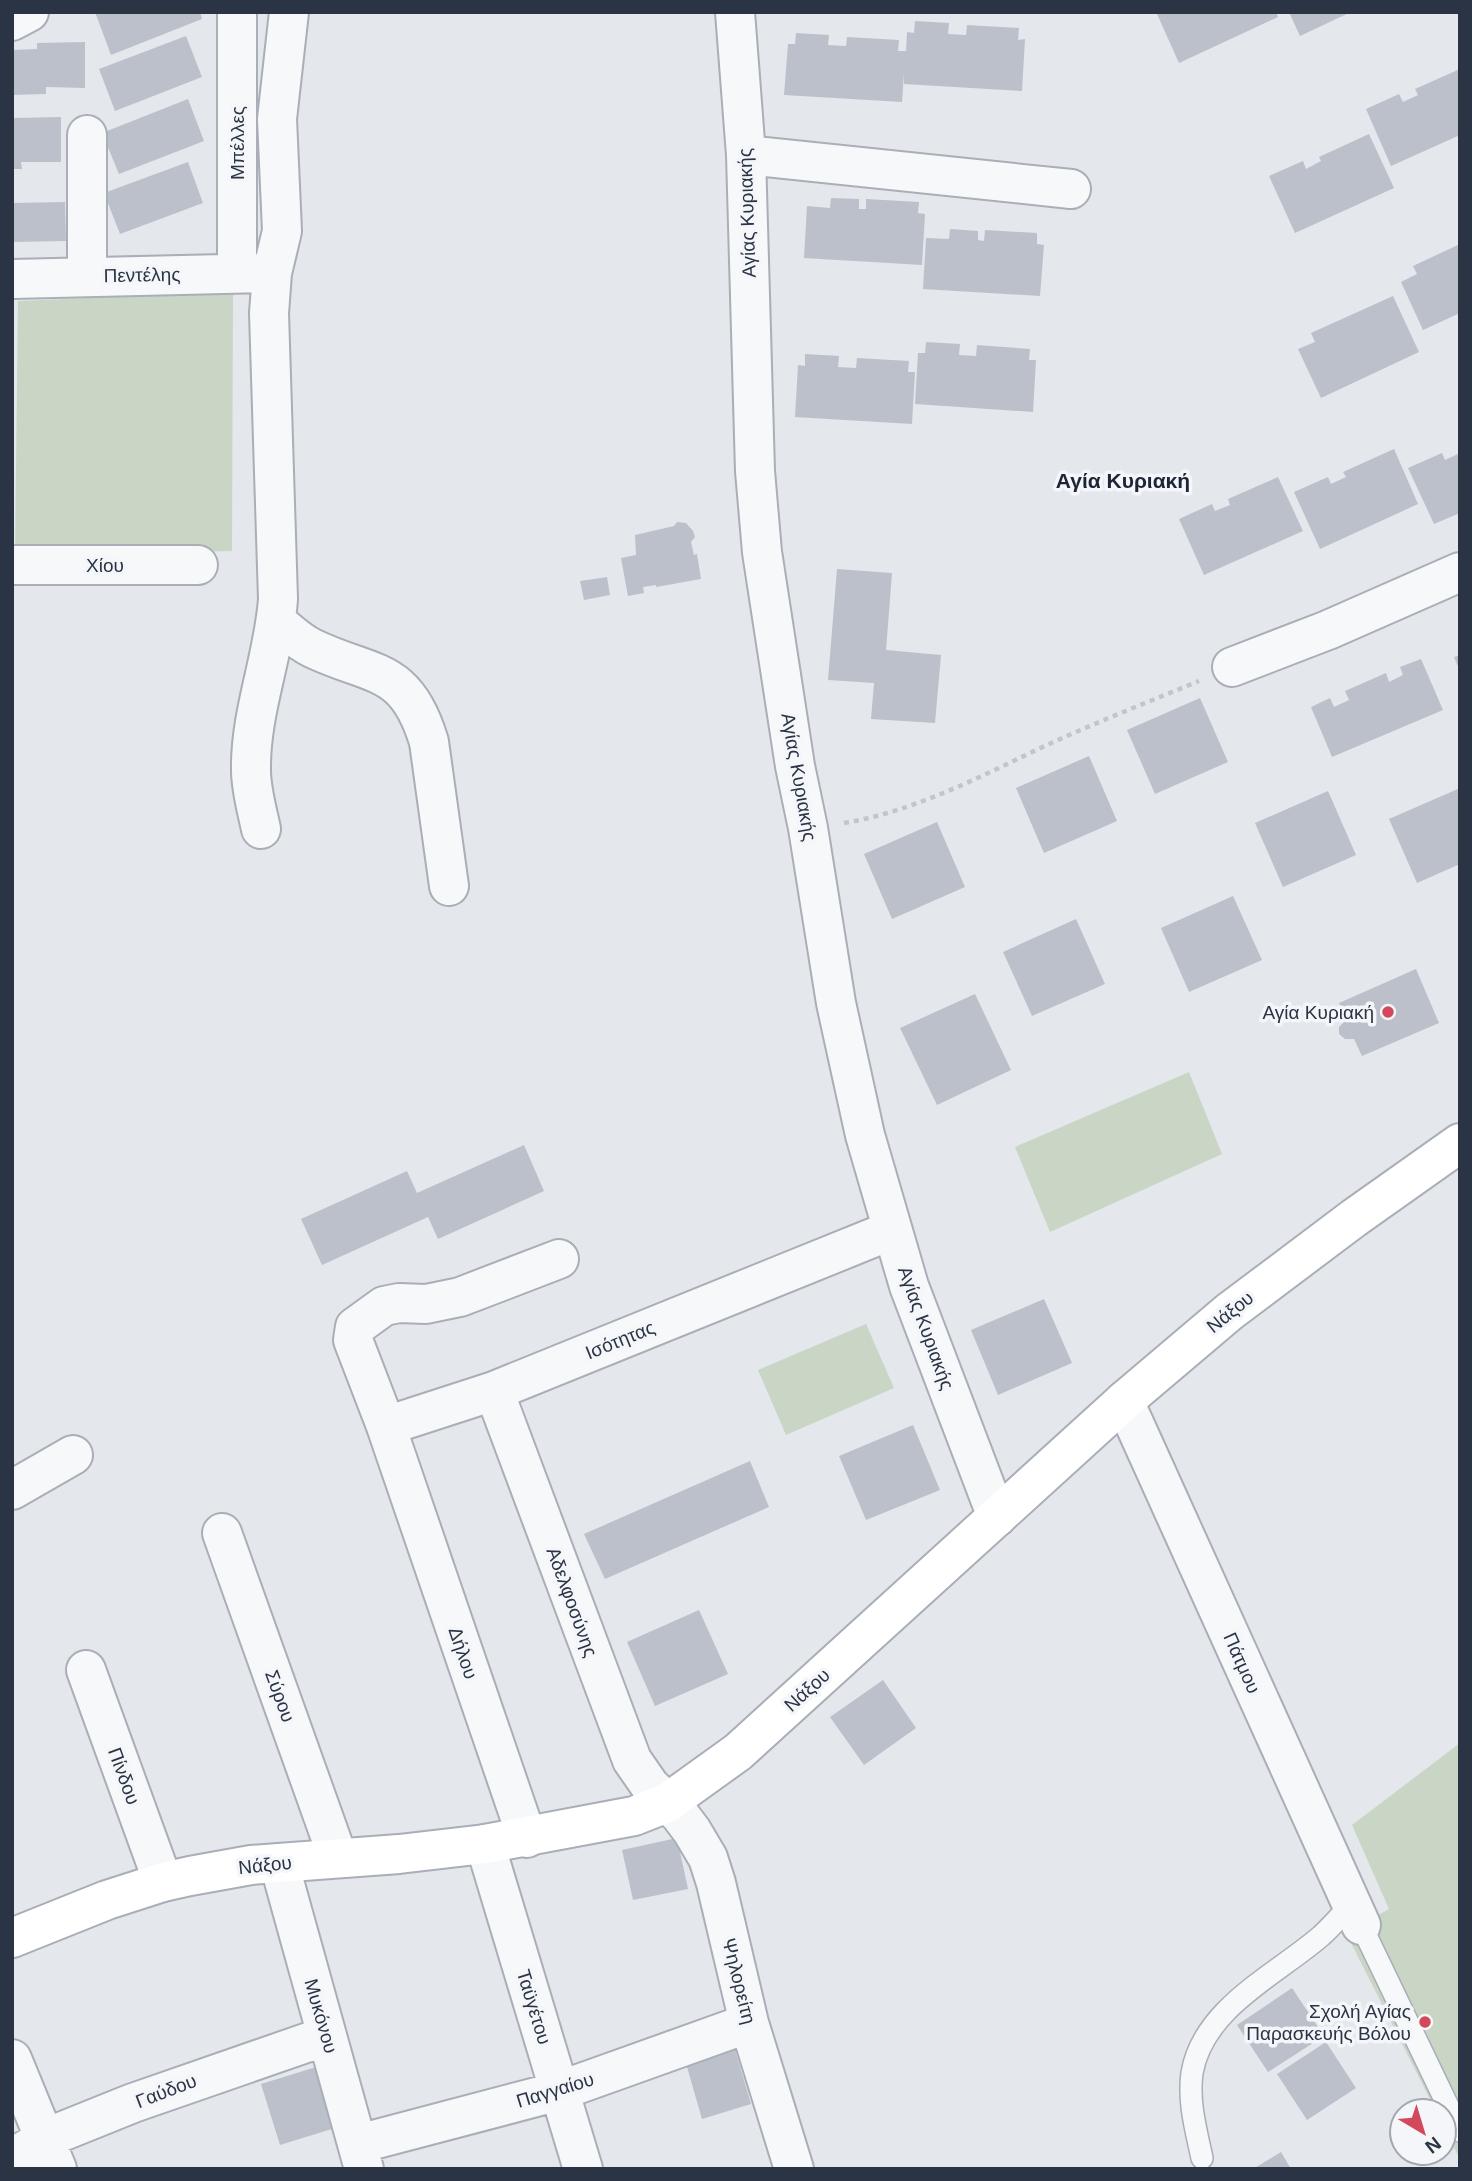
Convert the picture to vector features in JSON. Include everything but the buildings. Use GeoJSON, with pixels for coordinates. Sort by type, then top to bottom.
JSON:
{"type":"FeatureCollection","features":[{"type":"Feature","properties":{"kind":"street"},"geometry":{"type":"LineString","coordinates":[[12,21],[29,12]]}},
{"type":"Feature","properties":{"kind":"street","name":"Μπέλλες"},"geometry":{"type":"LineString","coordinates":[[237,12],[255,273]]}},
{"type":"Feature","properties":{"kind":"street"},"geometry":{"type":"LineString","coordinates":[[261,829],[252,784],[251,757],[255,724],[277,622],[279,582],[273,394],[268,340],[255,273],[279,250],[283,215],[277,119],[289,12]]}},
{"type":"Feature","properties":{"kind":"street","name":"Αγίας Κυριακής"},"geometry":{"type":"LineString","coordinates":[[734,12],[746,155],[755,471],[762,552],[836,1003],[865,1135],[909,1286],[997,1517]]}},
{"type":"Feature","properties":{"kind":"street"},"geometry":{"type":"LineString","coordinates":[[87,135],[87,277]]}},
{"type":"Feature","properties":{"kind":"street"},"geometry":{"type":"LineString","coordinates":[[746,155],[1071,189]]}},
{"type":"Feature","properties":{"kind":"street","name":"Πεντέλης"},"geometry":{"type":"LineString","coordinates":[[12,279],[255,273]]}},
{"type":"Feature","properties":{"kind":"street","name":"Χίου"},"geometry":{"type":"LineString","coordinates":[[12,565],[198,565]]}},
{"type":"Feature","properties":{"kind":"street"},"geometry":{"type":"LineString","coordinates":[[1232,667],[1460,572]]}},
{"type":"Feature","properties":{"kind":"street"},"geometry":{"type":"LineString","coordinates":[[277,622],[313,648],[384,675],[399,686],[414,704],[429,742],[449,886]]}},
{"type":"Feature","properties":{"kind":"street","name":"Νάξου"},"geometry":{"type":"LineString","coordinates":[[12,1938],[96,1904],[163,1882],[222,1870],[279,1863],[527,1838],[634,1816],[667,1803],[738,1752],[1124,1401],[1229,1312],[1460,1143]]}},
{"type":"Feature","properties":{"kind":"street","name":"Ισότητας"},"geometry":{"type":"LineString","coordinates":[[386,1426],[494,1391],[892,1230]]}},
{"type":"Feature","properties":{"kind":"street"},"geometry":{"type":"LineString","coordinates":[[386,1426],[353,1340],[355,1327],[363,1319],[384,1306],[399,1303],[426,1304],[460,1297],[559,1259]]}},
{"type":"Feature","properties":{"kind":"street","name":"Αδελφοσύνης"},"geometry":{"type":"LineString","coordinates":[[494,1391],[625,1743],[646,1781],[667,1803]]}},
{"type":"Feature","properties":{"kind":"street","name":"Πάτμου"},"geometry":{"type":"LineString","coordinates":[[1124,1401],[1356,1915]]}},
{"type":"Feature","properties":{"kind":"street","name":"Δήλου"},"geometry":{"type":"LineString","coordinates":[[386,1426],[527,1838]]}},
{"type":"Feature","properties":{"kind":"street"},"geometry":{"type":"LineString","coordinates":[[12,1490],[73,1455]]}},
{"type":"Feature","properties":{"kind":"street","name":"Σύρου"},"geometry":{"type":"LineString","coordinates":[[222,1533],[338,1858]]}},
{"type":"Feature","properties":{"kind":"street","name":"Πίνδου"},"geometry":{"type":"LineString","coordinates":[[86,1670],[163,1882]]}},
{"type":"Feature","properties":{"kind":"street","name":"Ψηλορείτη"},"geometry":{"type":"LineString","coordinates":[[667,1803],[692,1831],[708,1858],[749,2023],[794,2169]]}},
{"type":"Feature","properties":{"kind":"street","name":"Ταϋγέτου"},"geometry":{"type":"LineString","coordinates":[[485,1844],[583,2169]]}},
{"type":"Feature","properties":{"kind":"street","name":"Μυκόνου"},"geometry":{"type":"LineString","coordinates":[[279,1863],[361,2156]]}},
{"type":"Feature","properties":{"kind":"street","name":"Παγγαίου"},"geometry":{"type":"LineString","coordinates":[[361,2156],[559,2091],[749,2023]]}},
{"type":"Feature","properties":{"kind":"street","name":"Γαύδου"},"geometry":{"type":"LineString","coordinates":[[12,2158],[51,2153],[201,2078],[326,2036]]}},
{"type":"Feature","properties":{"kind":"street"},"geometry":{"type":"LineString","coordinates":[[12,2059],[51,2153]]}},
{"type":"Feature","properties":{"kind":"lane"},"geometry":{"type":"LineString","coordinates":[[1202,2158],[1191,2110],[1192,2073],[1199,2050],[1218,2020],[1254,1987],[1321,1936],[1356,1915],[1460,2131]]}},
{"type":"Feature","properties":{"kind":"path"},"geometry":{"type":"LineString","coordinates":[[808,828],[877,818],[938,796],[1076,732],[1232,667]]}},
{"type":"Feature","properties":{"kind":"green space"},"geometry":{"type":"Polygon","coordinates":[[[233,292],[232,551],[15,556],[18,301],[233,292]]]}},
{"type":"Feature","properties":{"kind":"green space"},"geometry":{"type":"Polygon","coordinates":[[[1189,1072],[1222,1154],[1050,1232],[1015,1147],[1189,1072]]]}},
{"type":"Feature","properties":{"kind":"green space"},"geometry":{"type":"Polygon","coordinates":[[[866,1324],[894,1388],[786,1435],[758,1370],[866,1324]]]}},
{"type":"Feature","properties":{"kind":"green space","name":"Σχολή Αγίας Παρασκευής Βόλου"},"geometry":{"type":"Polygon","coordinates":[[[1460,1743],[1460,2159],[1458,2097],[1429,2097],[1346,1933],[1389,1909],[1352,1825],[1460,1743]]]}},
{"type":"Feature","properties":{"kind":"place","name":"Αγία Κυριακή"},"geometry":{"type":"Point","coordinates":[1388,1012]}},
{"type":"Feature","properties":{"kind":"place","name":"Σχολή Αγίας Παρασκευής Βόλου"},"geometry":{"type":"Point","coordinates":[1425,2022]}},
{"type":"Feature","properties":{"kind":"district","name":"Αγία Κυριακή"},"geometry":{"type":"Point","coordinates":[1123,480]}}]}
